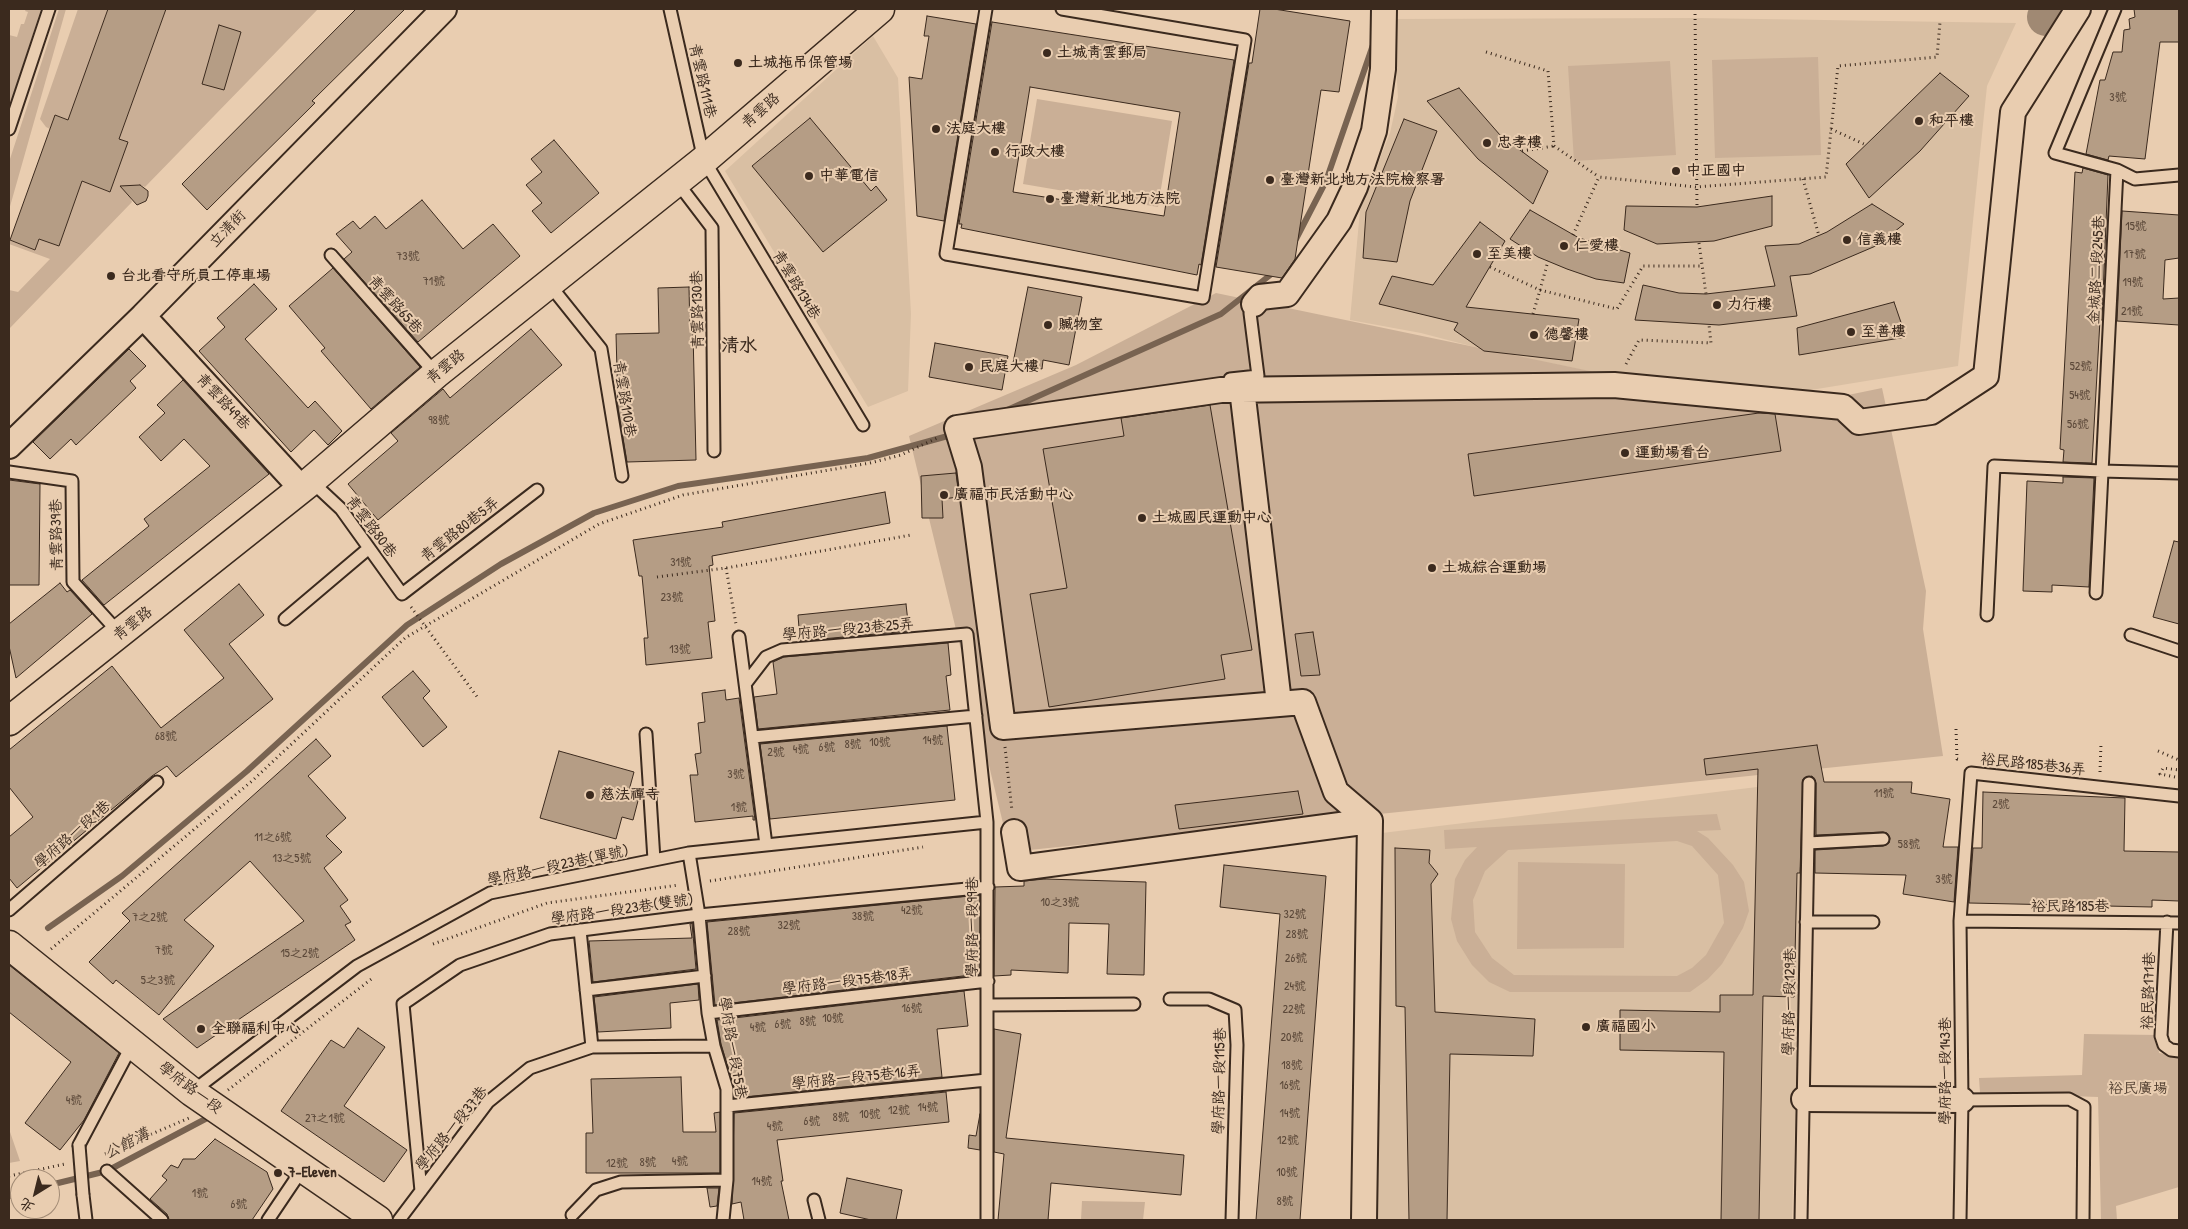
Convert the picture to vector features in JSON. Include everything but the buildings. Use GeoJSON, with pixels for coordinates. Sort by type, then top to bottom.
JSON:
{"type":"FeatureCollection","features":[{"type":"Feature","properties":{"kind":"street","name":"立清街"},"geometry":{"type":"LineString","coordinates":[[9,446],[143,316],[444,9]]}},
{"type":"Feature","properties":{"kind":"street","name":"青雲路"},"geometry":{"type":"LineString","coordinates":[[9,720],[307,485],[436,374],[704,160],[880,9]]}},
{"type":"Feature","properties":{"kind":"street"},"geometry":{"type":"LineString","coordinates":[[1254,304],[1260,297],[1287,294],[1339,221],[1355,187],[1374,131],[1383,70],[1384,9]]}},
{"type":"Feature","properties":{"kind":"street"},"geometry":{"type":"LineString","coordinates":[[1370,821],[1336,792],[1302,702],[1003,727],[968,467],[958,428],[1221,390],[1614,386],[1843,407],[1859,422],[1931,412],[1986,376],[2013,112],[2078,9]]}},
{"type":"Feature","properties":{"kind":"street","name":"青雲路49巷"},"geometry":{"type":"LineString","coordinates":[[143,316],[307,485]]}},
{"type":"Feature","properties":{"kind":"street"},"geometry":{"type":"LineString","coordinates":[[1242,390],[1279,703]]}},
{"type":"Feature","properties":{"kind":"street"},"geometry":{"type":"LineString","coordinates":[[1014,832],[1020,868],[1370,821]]}},
{"type":"Feature","properties":{"kind":"street"},"geometry":{"type":"LineString","coordinates":[[1364,1220],[1370,821]]}},
{"type":"Feature","properties":{"kind":"street","name":"學府路一段"},"geometry":{"type":"LineString","coordinates":[[9,945],[192,1092],[378,1220]]}},
{"type":"Feature","properties":{"kind":"street"},"geometry":{"type":"LineString","coordinates":[[1804,1099],[1962,1100]]}},
{"type":"Feature","properties":{"kind":"lane"},"geometry":{"type":"LineString","coordinates":[[9,129],[48,9]]}},
{"type":"Feature","properties":{"kind":"lane","name":"青雲路111巷"},"geometry":{"type":"LineString","coordinates":[[670,9],[704,160]]}},
{"type":"Feature","properties":{"kind":"lane"},"geometry":{"type":"LineString","coordinates":[[986,9],[946,254],[1202,298],[1245,40],[1104,12],[1062,9]]}},
{"type":"Feature","properties":{"kind":"lane"},"geometry":{"type":"LineString","coordinates":[[2115,9],[2055,153],[2117,170],[2134,179],[2179,175]]}},
{"type":"Feature","properties":{"kind":"lane","name":"青雲路134巷"},"geometry":{"type":"LineString","coordinates":[[704,160],[863,425]]}},
{"type":"Feature","properties":{"kind":"lane","name":"金城路二段245巷"},"geometry":{"type":"LineString","coordinates":[[2096,593],[2117,170]]}},
{"type":"Feature","properties":{"kind":"lane","name":"青雲路130巷"},"geometry":{"type":"LineString","coordinates":[[677,182],[712,228],[714,451]]}},
{"type":"Feature","properties":{"kind":"lane","name":"青雲路65巷"},"geometry":{"type":"LineString","coordinates":[[331,255],[436,374]]}},
{"type":"Feature","properties":{"kind":"lane","name":"青雲路110巷"},"geometry":{"type":"LineString","coordinates":[[550,284],[601,349],[622,476]]}},
{"type":"Feature","properties":{"kind":"lane"},"geometry":{"type":"LineString","coordinates":[[1195,382],[1258,376],[1250,314],[1254,304]]}},
{"type":"Feature","properties":{"kind":"lane"},"geometry":{"type":"LineString","coordinates":[[1987,615],[1994,466],[2101,472],[2179,473]]}},
{"type":"Feature","properties":{"kind":"lane","name":"青雲路39巷"},"geometry":{"type":"LineString","coordinates":[[9,472],[72,481],[73,582],[120,634]]}},
{"type":"Feature","properties":{"kind":"lane","name":"青雲路80巷"},"geometry":{"type":"LineString","coordinates":[[307,485],[341,509],[402,594]]}},
{"type":"Feature","properties":{"kind":"lane","name":"青雲路80巷5弄"},"geometry":{"type":"LineString","coordinates":[[402,594],[537,490]]}},
{"type":"Feature","properties":{"kind":"lane"},"geometry":{"type":"LineString","coordinates":[[285,619],[369,548]]}},
{"type":"Feature","properties":{"kind":"lane","name":"學府路一段23巷25弄"},"geometry":{"type":"LineString","coordinates":[[746,683],[766,657],[782,650],[967,634]]}},
{"type":"Feature","properties":{"kind":"lane","name":"學府路一段99巷"},"geometry":{"type":"LineString","coordinates":[[967,634],[987,822],[987,1220]]}},
{"type":"Feature","properties":{"kind":"lane"},"geometry":{"type":"LineString","coordinates":[[2132,635],[2179,651]]}},
{"type":"Feature","properties":{"kind":"lane"},"geometry":{"type":"LineString","coordinates":[[739,637],[766,845]]}},
{"type":"Feature","properties":{"kind":"lane"},"geometry":{"type":"LineString","coordinates":[[753,737],[976,716]]}},
{"type":"Feature","properties":{"kind":"lane"},"geometry":{"type":"LineString","coordinates":[[646,734],[654,860]]}},
{"type":"Feature","properties":{"kind":"lane","name":"裕民路185巷36弄"},"geometry":{"type":"LineString","coordinates":[[1960,921],[1971,773],[2179,796]]}},
{"type":"Feature","properties":{"kind":"lane","name":"學府路一段1巷"},"geometry":{"type":"LineString","coordinates":[[9,910],[157,782]]}},
{"type":"Feature","properties":{"kind":"lane","name":"學府路一段129巷"},"geometry":{"type":"LineString","coordinates":[[1802,1220],[1809,783]]}},
{"type":"Feature","properties":{"kind":"lane","name":"學府路一段23巷(單號)"},"geometry":{"type":"LineString","coordinates":[[192,1092],[357,966],[490,894],[689,852],[987,822]]}},
{"type":"Feature","properties":{"kind":"lane"},"geometry":{"type":"LineString","coordinates":[[1808,843],[1883,839]]}},
{"type":"Feature","properties":{"kind":"lane","name":"學府路一段75巷"},"geometry":{"type":"LineString","coordinates":[[689,852],[699,915],[708,1013],[714,1046],[727,1089],[727,1180],[723,1220]]}},
{"type":"Feature","properties":{"kind":"lane","name":"學府路一段23巷(雙號)"},"geometry":{"type":"LineString","coordinates":[[421,1191],[403,1004],[460,965],[550,934],[699,915],[988,887]]}},
{"type":"Feature","properties":{"kind":"lane","name":"裕民路185巷"},"geometry":{"type":"LineString","coordinates":[[1960,921],[2179,923]]}},
{"type":"Feature","properties":{"kind":"lane","name":"學府路一段143巷"},"geometry":{"type":"LineString","coordinates":[[1960,921],[1962,1100],[1960,1220]]}},
{"type":"Feature","properties":{"kind":"lane"},"geometry":{"type":"LineString","coordinates":[[1806,922],[1873,922]]}},
{"type":"Feature","properties":{"kind":"lane","name":"裕民路171巷"},"geometry":{"type":"LineString","coordinates":[[2167,922],[2161,1036],[2164,1045],[2171,1050],[2179,1051]]}},
{"type":"Feature","properties":{"kind":"lane"},"geometry":{"type":"LineString","coordinates":[[580,930],[592,1047]]}},
{"type":"Feature","properties":{"kind":"lane"},"geometry":{"type":"LineString","coordinates":[[586,990],[705,976]]}},
{"type":"Feature","properties":{"kind":"lane","name":"學府路一段75巷18弄"},"geometry":{"type":"LineString","coordinates":[[708,1013],[988,980]]}},
{"type":"Feature","properties":{"kind":"lane","name":"學府路一段115巷"},"geometry":{"type":"LineString","coordinates":[[1170,999],[1209,999],[1235,1010],[1237,1045],[1232,1220]]}},
{"type":"Feature","properties":{"kind":"lane"},"geometry":{"type":"LineString","coordinates":[[988,1005],[1134,1004]]}},
{"type":"Feature","properties":{"kind":"lane"},"geometry":{"type":"LineString","coordinates":[[86,1220],[79,1145],[132,1044]]}},
{"type":"Feature","properties":{"kind":"lane","name":"學府路一段37巷"},"geometry":{"type":"LineString","coordinates":[[399,1220],[488,1102],[530,1068],[592,1047],[714,1046]]}},
{"type":"Feature","properties":{"kind":"lane","name":"學府路一段75巷16弄"},"geometry":{"type":"LineString","coordinates":[[727,1106],[988,1080]]}},
{"type":"Feature","properties":{"kind":"lane"},"geometry":{"type":"LineString","coordinates":[[1962,1100],[2069,1099],[2084,1107],[2083,1220]]}},
{"type":"Feature","properties":{"kind":"lane"},"geometry":{"type":"LineString","coordinates":[[268,1220],[303,1168]]}},
{"type":"Feature","properties":{"kind":"lane"},"geometry":{"type":"LineString","coordinates":[[107,1171],[162,1220]]}},
{"type":"Feature","properties":{"kind":"lane"},"geometry":{"type":"LineString","coordinates":[[572,1215],[596,1190],[622,1182],[727,1180]]}},
{"type":"Feature","properties":{"kind":"lane"},"geometry":{"type":"LineString","coordinates":[[814,1200],[820,1220]]}},
{"type":"Feature","properties":{"kind":"path"},"geometry":{"type":"LineString","coordinates":[[1695,9],[1697,207]]}},
{"type":"Feature","properties":{"kind":"path"},"geometry":{"type":"LineString","coordinates":[[1522,151],[1554,146],[1599,177],[1696,187],[1826,177],[1838,66],[1937,57],[1940,22]]}},
{"type":"Feature","properties":{"kind":"path"},"geometry":{"type":"LineString","coordinates":[[1486,52],[1548,71],[1554,146]]}},
{"type":"Feature","properties":{"kind":"path"},"geometry":{"type":"LineString","coordinates":[[1832,129],[1866,145]]}},
{"type":"Feature","properties":{"kind":"path"},"geometry":{"type":"LineString","coordinates":[[1573,235],[1599,177]]}},
{"type":"Feature","properties":{"kind":"path"},"geometry":{"type":"LineString","coordinates":[[1803,179],[1819,236]]}},
{"type":"Feature","properties":{"kind":"path"},"geometry":{"type":"LineString","coordinates":[[1699,243],[1706,294]]}},
{"type":"Feature","properties":{"kind":"path"},"geometry":{"type":"LineString","coordinates":[[1533,314],[1548,261]]}},
{"type":"Feature","properties":{"kind":"path"},"geometry":{"type":"LineString","coordinates":[[1490,267],[1540,290],[1617,309],[1643,266],[1702,266]]}},
{"type":"Feature","properties":{"kind":"path"},"geometry":{"type":"LineString","coordinates":[[1623,370],[1639,340],[1711,343],[1709,324]]}},
{"type":"Feature","properties":{"kind":"path"},"geometry":{"type":"LineString","coordinates":[[32,965],[252,781],[405,638],[599,524],[683,495],[870,463],[901,455],[958,428]]}},
{"type":"Feature","properties":{"kind":"path"},"geometry":{"type":"LineString","coordinates":[[657,577],[726,568],[911,535]]}},
{"type":"Feature","properties":{"kind":"path"},"geometry":{"type":"LineString","coordinates":[[726,568],[739,637]]}},
{"type":"Feature","properties":{"kind":"path"},"geometry":{"type":"LineString","coordinates":[[402,594],[424,627],[478,698]]}},
{"type":"Feature","properties":{"kind":"path"},"geometry":{"type":"LineString","coordinates":[[2100,787],[2101,743]]}},
{"type":"Feature","properties":{"kind":"path"},"geometry":{"type":"LineString","coordinates":[[2158,752],[2179,760]]}},
{"type":"Feature","properties":{"kind":"path"},"geometry":{"type":"LineString","coordinates":[[2179,770],[2163,768],[2160,774],[2179,778]]}},
{"type":"Feature","properties":{"kind":"shaded area","name":"中正國中"},"geometry":{"type":"Polygon","coordinates":[[[1696,18],[2016,23],[1987,86],[1958,366],[1774,396],[1633,380],[1490,351],[1421,333],[1350,320],[1360,210],[1390,133],[1398,97],[1393,19],[1696,18]]]}},
{"type":"Feature","properties":{"kind":"shaded area","name":"中華電信"},"geometry":{"type":"Polygon","coordinates":[[[873,36],[898,78],[911,314],[908,391],[868,407],[725,171],[873,36]]]}},
{"type":"Feature","properties":{"kind":"shaded area","name":"廣福國小"},"geometry":{"type":"Polygon","coordinates":[[[1806,781],[1792,1220],[1373,1220],[1374,834],[1806,781]]]}},
{"type":"Feature","properties":{"kind":"green space"},"geometry":{"type":"Polygon","coordinates":[[[26,9],[41,9],[9,108],[9,35],[17,37],[21,24],[24,24],[28,12],[25,11],[26,9]]]}},
{"type":"Feature","properties":{"kind":"green space"},"geometry":{"type":"Polygon","coordinates":[[[59,9],[66,9],[9,210],[9,162],[59,9]]]}},
{"type":"Feature","properties":{"kind":"green space"},"geometry":{"type":"Polygon","coordinates":[[[78,9],[108,9],[70,115],[82,125],[55,115],[50,129],[40,119],[78,9]]]}},
{"type":"Feature","properties":{"kind":"green space"},"geometry":{"type":"Polygon","coordinates":[[[166,9],[318,9],[145,187],[140,185],[129,193],[132,202],[9,329],[9,290],[18,292],[50,259],[9,244],[9,240],[35,250],[39,239],[59,246],[82,181],[109,192],[128,142],[101,132],[121,134],[166,9]]]}},
{"type":"Feature","properties":{"kind":"green space"},"geometry":{"type":"Polygon","coordinates":[[[1818,57],[1821,155],[1715,158],[1712,60],[1818,57]]]}},
{"type":"Feature","properties":{"kind":"green space"},"geometry":{"type":"Polygon","coordinates":[[[1670,61],[1676,155],[1574,161],[1568,66],[1670,61]]]}},
{"type":"Feature","properties":{"kind":"green space"},"geometry":{"type":"Polygon","coordinates":[[[1037,99],[1172,121],[1158,207],[1023,184],[1037,99]]]}},
{"type":"Feature","properties":{"kind":"green space","name":"土城綜合運動場"},"geometry":{"type":"Polygon","coordinates":[[[1216,293],[1633,380],[1819,401],[1882,388],[1926,591],[1923,629],[1943,756],[1010,852],[909,436],[1076,365],[1216,293]]]}},
{"type":"Feature","properties":{"kind":"green space"},"geometry":{"type":"Polygon","coordinates":[[[1717,814],[1721,830],[1697,831],[1708,838],[1733,865],[1744,882],[1749,911],[1743,928],[1722,964],[1708,979],[1690,992],[1510,992],[1489,982],[1472,965],[1457,941],[1451,919],[1455,879],[1465,860],[1477,847],[1445,849],[1444,830],[1717,814]],[[1677,841],[1508,850],[1485,871],[1473,900],[1475,932],[1492,958],[1514,975],[1677,976],[1692,968],[1706,955],[1724,923],[1718,875],[1692,846],[1677,841]]]}},
{"type":"Feature","properties":{"kind":"green space"},"geometry":{"type":"Polygon","coordinates":[[[1518,862],[1625,864],[1624,948],[1517,949],[1518,862]]]}},
{"type":"Feature","properties":{"kind":"green space","name":"裕民廣場"},"geometry":{"type":"Polygon","coordinates":[[[2084,1034],[2157,1035],[2159,1053],[2179,1056],[2179,1187],[2116,1206],[2117,1220],[2101,1220],[2098,1097],[1980,1093],[1979,1078],[2082,1075],[2084,1034]]]}},
{"type":"Feature","properties":{"kind":"green space"},"geometry":{"type":"Polygon","coordinates":[[[9,1129],[20,1161],[9,1163],[9,1129]]]}},
{"type":"Feature","properties":{"kind":"green space"},"geometry":{"type":"Polygon","coordinates":[[[1082,1201],[1145,1202],[1143,1220],[1081,1220],[1082,1201]]]}},
{"type":"Feature","properties":{"kind":"waterway"},"geometry":{"type":"LineString","coordinates":[[2046,17],[2050,9]]}},
{"type":"Feature","properties":{"kind":"waterway"},"geometry":{"type":"LineString","coordinates":[[1296,239],[1326,181],[1374,42]]}},
{"type":"Feature","properties":{"kind":"waterway"},"geometry":{"type":"LineString","coordinates":[[1005,411],[1221,314],[1274,272]]}},
{"type":"Feature","properties":{"kind":"waterway"},"geometry":{"type":"LineString","coordinates":[[48,928],[122,876],[247,771],[407,625],[501,564],[594,513],[678,486],[868,458],[955,434]]}},
{"type":"Feature","properties":{"kind":"waterway","name":"公館溝"},"geometry":{"type":"LineString","coordinates":[[60,1183],[107,1171],[211,1116]]}},
{"type":"Feature","properties":{"kind":"place","name":"土城青雲郵局"},"geometry":{"type":"Point","coordinates":[1047,53]}},
{"type":"Feature","properties":{"kind":"place","name":"土城拖吊保管場"},"geometry":{"type":"Point","coordinates":[738,63]}},
{"type":"Feature","properties":{"kind":"place","name":"和平樓"},"geometry":{"type":"Point","coordinates":[1919,121]}},
{"type":"Feature","properties":{"kind":"place","name":"法庭大樓"},"geometry":{"type":"Point","coordinates":[936,129]}},
{"type":"Feature","properties":{"kind":"place","name":"忠孝樓"},"geometry":{"type":"Point","coordinates":[1487,143]}},
{"type":"Feature","properties":{"kind":"place","name":"行政大樓"},"geometry":{"type":"Point","coordinates":[995,152]}},
{"type":"Feature","properties":{"kind":"place","name":"中正國中"},"geometry":{"type":"Point","coordinates":[1676,171]}},
{"type":"Feature","properties":{"kind":"place","name":"中華電信"},"geometry":{"type":"Point","coordinates":[809,176]}},
{"type":"Feature","properties":{"kind":"place","name":"臺灣新北地方法院檢察署"},"geometry":{"type":"Point","coordinates":[1270,180]}},
{"type":"Feature","properties":{"kind":"place","name":"臺灣新北地方法院"},"geometry":{"type":"Point","coordinates":[1050,199]}},
{"type":"Feature","properties":{"kind":"place","name":"信義樓"},"geometry":{"type":"Point","coordinates":[1847,240]}},
{"type":"Feature","properties":{"kind":"place","name":"仁愛樓"},"geometry":{"type":"Point","coordinates":[1564,246]}},
{"type":"Feature","properties":{"kind":"place","name":"至美樓"},"geometry":{"type":"Point","coordinates":[1477,254]}},
{"type":"Feature","properties":{"kind":"place","name":"台北看守所員工停車場"},"geometry":{"type":"Point","coordinates":[111,276]}},
{"type":"Feature","properties":{"kind":"place","name":"力行樓"},"geometry":{"type":"Point","coordinates":[1717,305]}},
{"type":"Feature","properties":{"kind":"place","name":"贓物室"},"geometry":{"type":"Point","coordinates":[1048,325]}},
{"type":"Feature","properties":{"kind":"place","name":"至善樓"},"geometry":{"type":"Point","coordinates":[1851,332]}},
{"type":"Feature","properties":{"kind":"place","name":"德馨樓"},"geometry":{"type":"Point","coordinates":[1534,335]}},
{"type":"Feature","properties":{"kind":"place","name":"民庭大樓"},"geometry":{"type":"Point","coordinates":[969,367]}},
{"type":"Feature","properties":{"kind":"place","name":"運動場看台"},"geometry":{"type":"Point","coordinates":[1625,453]}},
{"type":"Feature","properties":{"kind":"place","name":"廣福市民活動中心"},"geometry":{"type":"Point","coordinates":[944,495]}},
{"type":"Feature","properties":{"kind":"place","name":"土城國民運動中心"},"geometry":{"type":"Point","coordinates":[1142,518]}},
{"type":"Feature","properties":{"kind":"place","name":"土城綜合運動場"},"geometry":{"type":"Point","coordinates":[1432,568]}},
{"type":"Feature","properties":{"kind":"place","name":"慈法禪寺"},"geometry":{"type":"Point","coordinates":[590,795]}},
{"type":"Feature","properties":{"kind":"place","name":"廣福國小"},"geometry":{"type":"Point","coordinates":[1586,1027]}},
{"type":"Feature","properties":{"kind":"place","name":"全聯福利中心"},"geometry":{"type":"Point","coordinates":[201,1029]}},
{"type":"Feature","properties":{"kind":"place","name":"7-Eleven"},"geometry":{"type":"Point","coordinates":[278,1173]}},
{"type":"Feature","properties":{"kind":"district","name":"清水"},"geometry":{"type":"Point","coordinates":[739,346]}}]}
